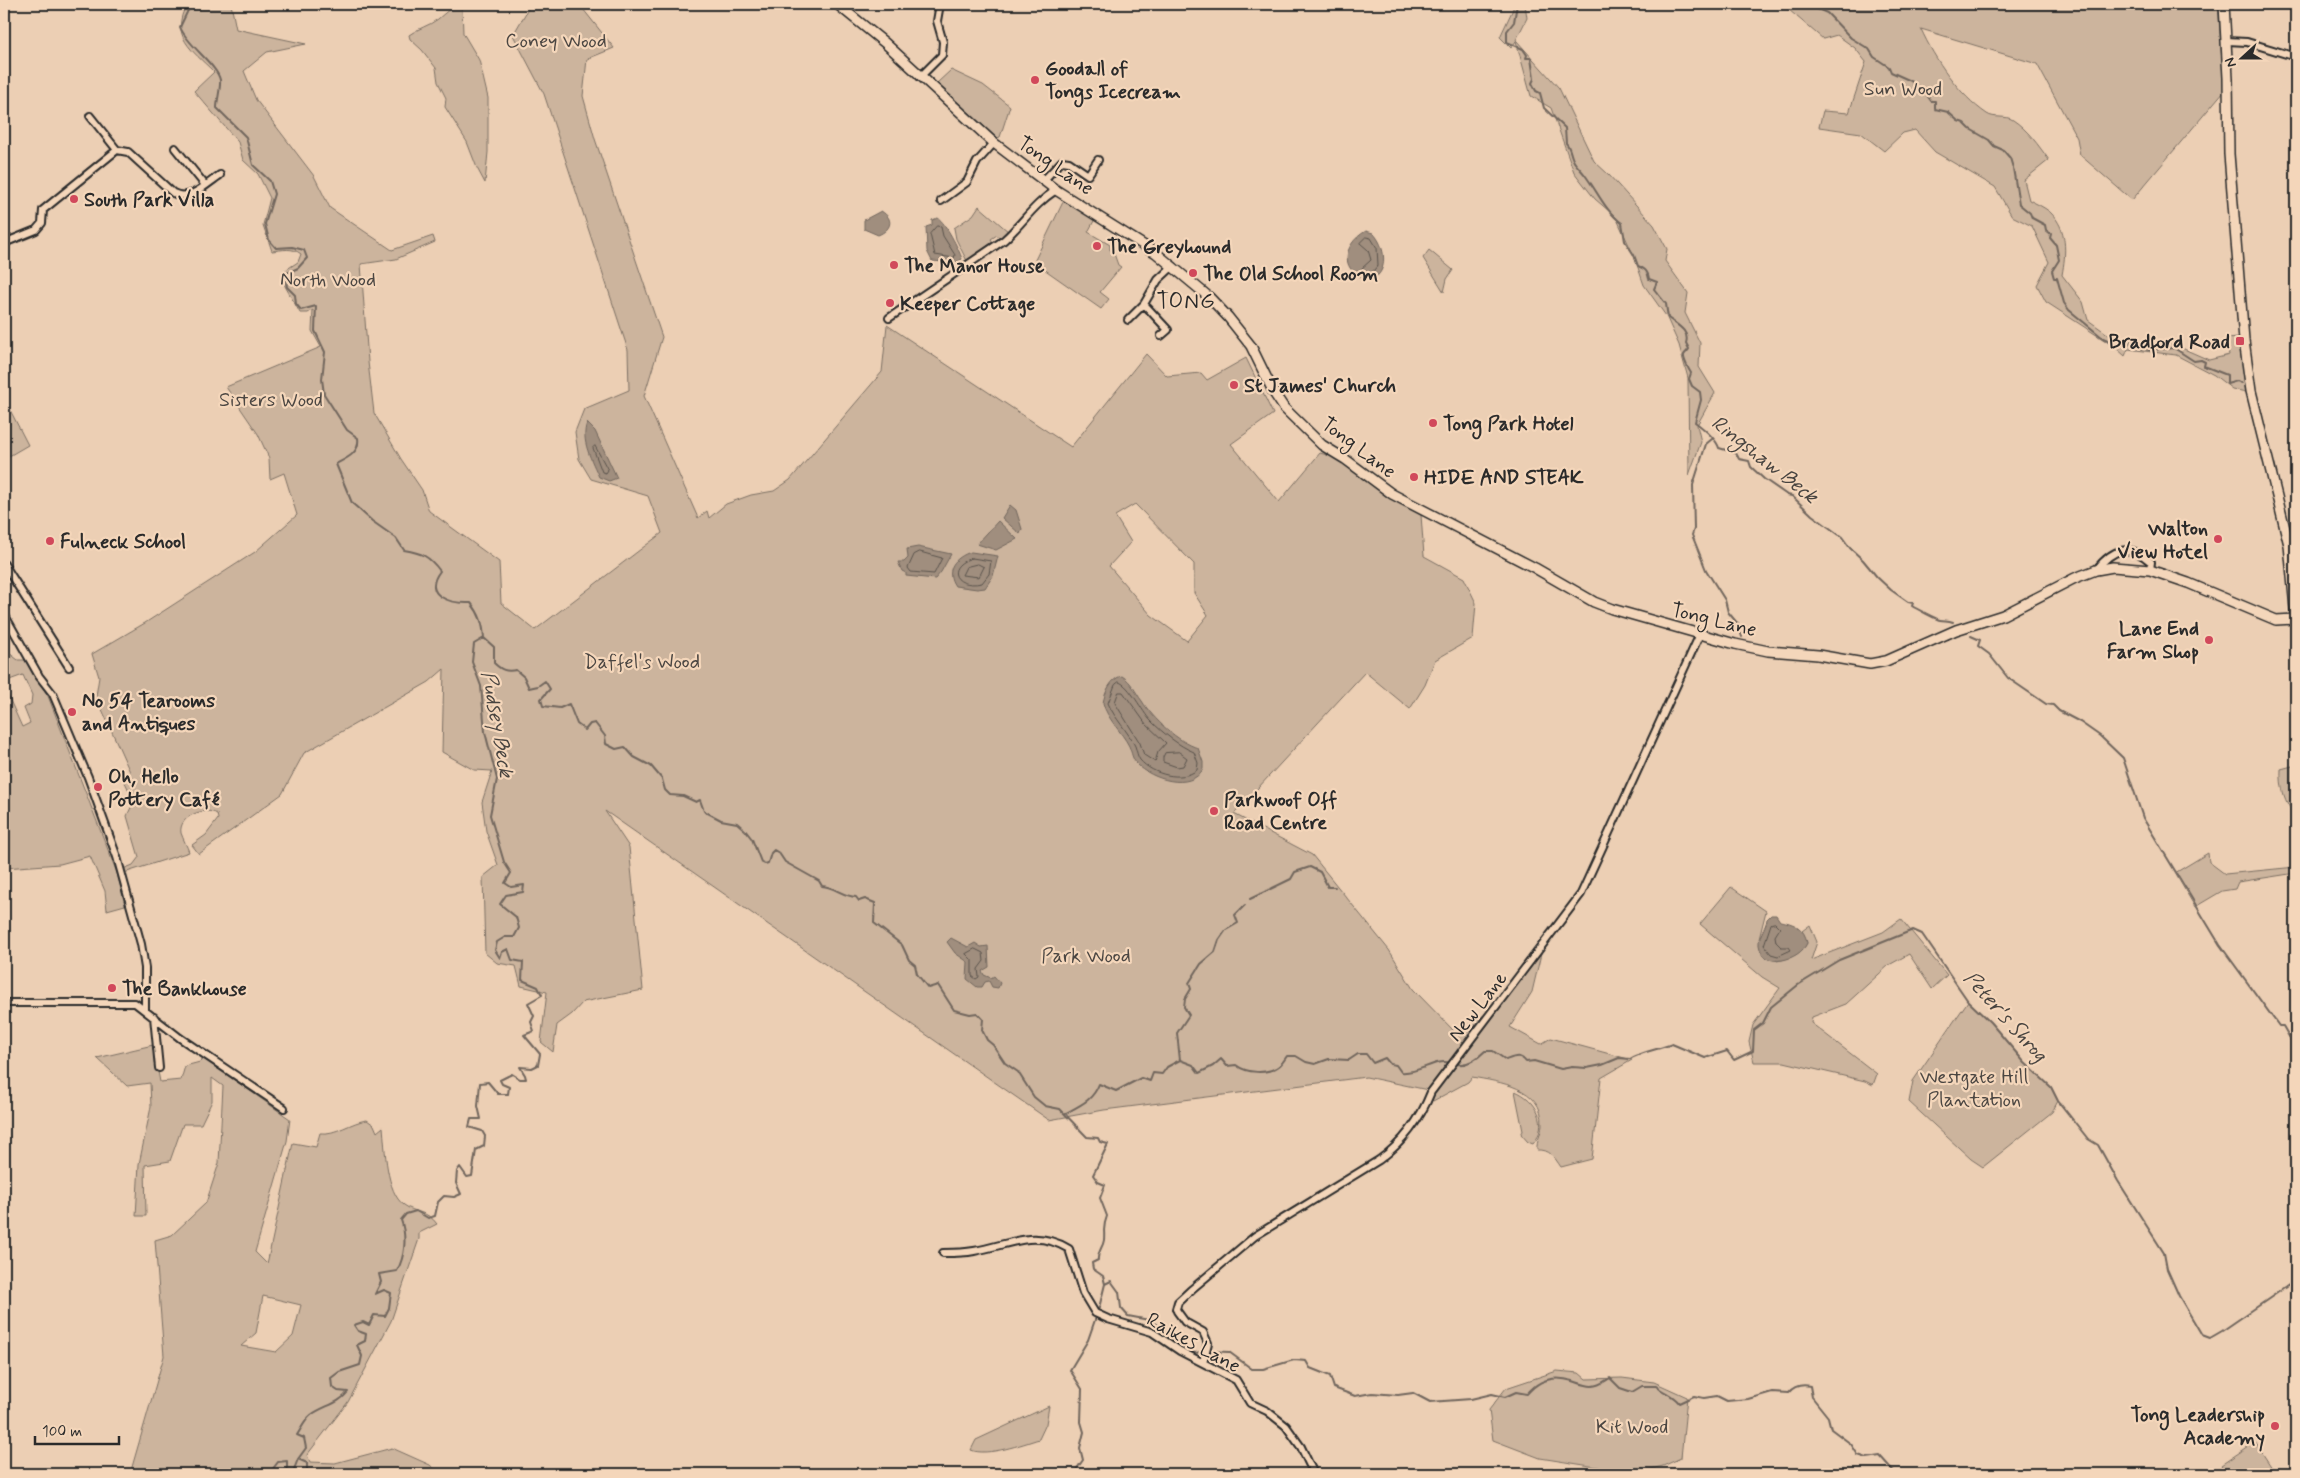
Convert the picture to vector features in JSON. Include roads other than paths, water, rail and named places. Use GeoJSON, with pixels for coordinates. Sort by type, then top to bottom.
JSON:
{"type":"FeatureCollection","features":[{"type":"Feature","properties":{"kind":"street","name":"Tong Lane"},"geometry":{"type":"LineString","coordinates":[[836,4],[885,43],[994,143],[1056,190],[1148,247],[1216,304],[1254,352],[1274,393],[1294,419],[1322,444],[1392,494],[1535,568],[1594,602],[1700,634],[1768,650],[1818,655],[1875,664],[1956,630],[2003,615],[2075,578],[2096,570],[2113,567],[2150,570],[2276,620],[2296,619]]}},
{"type":"Feature","properties":{"kind":"street"},"geometry":{"type":"LineString","coordinates":[[920,77],[942,55],[943,42],[937,21],[940,4]]}},
{"type":"Feature","properties":{"kind":"street"},"geometry":{"type":"LineString","coordinates":[[2224,4],[2227,41],[2230,163],[2239,288],[2251,391],[2288,545],[2296,619]]}},
{"type":"Feature","properties":{"kind":"street"},"geometry":{"type":"LineString","coordinates":[[2227,41],[2247,42],[2296,57]]}},
{"type":"Feature","properties":{"kind":"street"},"geometry":{"type":"LineString","coordinates":[[90,116],[117,150],[128,152],[173,193],[180,197],[191,195],[220,175]]}},
{"type":"Feature","properties":{"kind":"street"},"geometry":{"type":"LineString","coordinates":[[940,201],[967,182],[978,162],[994,143]]}},
{"type":"Feature","properties":{"kind":"street"},"geometry":{"type":"LineString","coordinates":[[175,148],[205,185]]}},
{"type":"Feature","properties":{"kind":"street"},"geometry":{"type":"LineString","coordinates":[[4,243],[36,230],[42,223],[43,210],[117,150]]}},
{"type":"Feature","properties":{"kind":"street"},"geometry":{"type":"LineString","coordinates":[[1043,181],[1060,161],[1069,162],[1088,175],[1098,160]]}},
{"type":"Feature","properties":{"kind":"street"},"geometry":{"type":"LineString","coordinates":[[889,318],[1004,240],[1018,228],[1040,201],[1056,190]]}},
{"type":"Feature","properties":{"kind":"street"},"geometry":{"type":"LineString","coordinates":[[1128,320],[1144,304],[1158,280],[1173,266]]}},
{"type":"Feature","properties":{"kind":"street"},"geometry":{"type":"LineString","coordinates":[[1144,304],[1168,330],[1161,336]]}},
{"type":"Feature","properties":{"kind":"street","name":"Tong Lane"},"geometry":{"type":"LineString","coordinates":[[2096,570],[2105,558],[2120,550],[2142,554],[2151,562],[2150,570]]}},
{"type":"Feature","properties":{"kind":"street"},"geometry":{"type":"LineString","coordinates":[[4,564],[68,668]]}},
{"type":"Feature","properties":{"kind":"street"},"geometry":{"type":"LineString","coordinates":[[4,614],[39,676],[52,694],[91,785],[122,875],[141,944],[145,968],[145,1010]]}},
{"type":"Feature","properties":{"kind":"street","name":"New Lane"},"geometry":{"type":"LineString","coordinates":[[1203,1362],[1208,1343],[1203,1332],[1186,1322],[1176,1310],[1178,1302],[1255,1236],[1391,1152],[1418,1121],[1432,1092],[1450,1066],[1581,894],[1700,634]]}},
{"type":"Feature","properties":{"kind":"street"},"geometry":{"type":"LineString","coordinates":[[4,1003],[135,1002],[180,1038],[284,1108]]}},
{"type":"Feature","properties":{"kind":"street"},"geometry":{"type":"LineString","coordinates":[[154,1017],[159,1068]]}},
{"type":"Feature","properties":{"kind":"street","name":"Raikes Lane"},"geometry":{"type":"LineString","coordinates":[[943,1253],[974,1251],[1020,1240],[1041,1238],[1055,1241],[1069,1249],[1083,1293],[1098,1314],[1152,1332],[1236,1380],[1250,1403],[1267,1411],[1286,1426],[1302,1447],[1314,1474]]}},
{"type":"Feature","properties":{"kind":"water"},"geometry":{"type":"Polygon","coordinates":[[[881,211],[890,221],[886,230],[878,235],[864,229],[864,220],[881,211]]]}},
{"type":"Feature","properties":{"kind":"water"},"geometry":{"type":"Polygon","coordinates":[[[938,218],[948,230],[962,259],[956,263],[932,261],[927,251],[926,227],[932,225],[932,220],[938,218]]]}},
{"type":"Feature","properties":{"kind":"water"},"geometry":{"type":"Polygon","coordinates":[[[1366,231],[1373,233],[1377,238],[1384,258],[1381,271],[1371,280],[1353,272],[1347,258],[1352,244],[1366,231]]]}},
{"type":"Feature","properties":{"kind":"water"},"geometry":{"type":"Polygon","coordinates":[[[587,423],[595,431],[617,478],[609,481],[599,477],[586,443],[585,430],[587,423]]]}},
{"type":"Feature","properties":{"kind":"water"},"geometry":{"type":"Polygon","coordinates":[[[1010,505],[1016,510],[1022,529],[1020,534],[1002,518],[1010,505]]]}},
{"type":"Feature","properties":{"kind":"water"},"geometry":{"type":"Polygon","coordinates":[[[998,521],[1017,539],[996,550],[977,544],[998,521]]]}},
{"type":"Feature","properties":{"kind":"water"},"geometry":{"type":"Polygon","coordinates":[[[918,547],[951,554],[935,579],[906,576],[906,573],[902,571],[898,562],[904,562],[908,558],[907,549],[918,547]]]}},
{"type":"Feature","properties":{"kind":"water"},"geometry":{"type":"Polygon","coordinates":[[[971,552],[998,556],[993,576],[985,588],[977,589],[955,586],[952,580],[951,570],[953,565],[960,557],[971,552]]]}},
{"type":"Feature","properties":{"kind":"water"},"geometry":{"type":"Polygon","coordinates":[[[1122,676],[1131,684],[1159,722],[1182,741],[1198,748],[1203,762],[1203,769],[1197,776],[1190,780],[1171,781],[1152,774],[1135,762],[1129,746],[1103,703],[1109,686],[1118,677],[1122,676]]]}},
{"type":"Feature","properties":{"kind":"water"},"geometry":{"type":"Polygon","coordinates":[[[1771,915],[1776,915],[1780,921],[1798,927],[1806,938],[1807,943],[1803,949],[1790,958],[1774,960],[1767,958],[1762,953],[1759,945],[1760,938],[1767,919],[1771,915]]]}},
{"type":"Feature","properties":{"kind":"water"},"geometry":{"type":"Polygon","coordinates":[[[951,938],[968,947],[975,943],[981,947],[988,946],[989,967],[982,971],[984,975],[991,978],[994,976],[1000,983],[998,988],[992,987],[989,981],[985,982],[982,987],[977,987],[967,979],[968,962],[955,953],[947,942],[951,938]]]}},
{"type":"Feature","properties":{"kind":"waterway","name":"Pudsey Beck"},"geometry":{"type":"LineString","coordinates":[[191,4],[180,27],[189,41],[218,74],[220,83],[217,108],[246,137],[253,165],[270,181],[274,194],[265,224],[269,240],[276,248],[292,247],[304,250],[307,258],[298,268],[285,274],[287,287],[295,295],[296,304],[301,310],[316,306],[315,331],[325,352],[322,379],[324,394],[347,430],[358,438],[355,451],[336,464],[352,503],[372,521],[396,538],[404,550],[416,552],[432,562],[440,571],[435,580],[434,587],[436,592],[447,600],[471,603],[480,619],[484,638]]}},
{"type":"Feature","properties":{"kind":"waterway","name":"Ringshaw Beck"},"geometry":{"type":"LineString","coordinates":[[1517,4],[1514,22],[1507,31],[1507,42],[1523,49],[1527,55],[1526,58],[1531,58],[1534,79],[1532,83],[1536,91],[1540,93],[1544,108],[1565,128],[1566,143],[1573,161],[1585,175],[1606,207],[1622,223],[1625,241],[1634,255],[1638,266],[1646,271],[1649,279],[1657,282],[1654,289],[1666,304],[1668,318],[1682,329],[1686,335],[1686,343],[1689,349],[1684,355],[1684,359],[1691,373],[1689,379],[1692,386],[1700,392],[1701,400],[1695,422],[1712,437],[1719,448],[1736,453],[1739,459],[1749,461],[1751,467],[1764,479],[1787,495],[1792,496],[1812,515],[1842,537],[1850,548],[1891,590],[1908,602],[1913,603],[1912,606],[1926,614],[1940,620],[1953,622]]}},
{"type":"Feature","properties":{"kind":"waterway","name":"Ringshaw Beck"},"geometry":{"type":"LineString","coordinates":[[1812,4],[1815,8],[1827,13],[1851,38],[1869,49],[1874,57],[1889,67],[1891,72],[1911,81],[1919,90],[1924,91],[1931,101],[1935,101],[1935,109],[1948,112],[1958,121],[1989,140],[1994,146],[2003,150],[2010,158],[2019,204],[2030,213],[2032,218],[2045,225],[2046,230],[2051,234],[2050,238],[2056,245],[2059,260],[2052,271],[2054,278],[2057,278],[2064,303],[2069,310],[2103,338],[2117,344],[2125,341],[2140,348],[2150,350],[2174,348],[2194,361],[2201,360],[2205,362],[2204,366],[2227,375],[2227,384],[2237,381],[2242,383]]}},
{"type":"Feature","properties":{"kind":"waterway"},"geometry":{"type":"LineString","coordinates":[[1712,439],[1706,444],[1693,485],[1694,529],[1692,535],[1706,570],[1725,600],[1728,612],[1738,624],[1742,637]]}},
{"type":"Feature","properties":{"kind":"waterway"},"geometry":{"type":"LineString","coordinates":[[1971,636],[1980,640],[1978,646],[1989,654],[2008,678],[2046,704],[2053,705],[2059,711],[2080,722],[2100,736],[2123,758],[2143,818],[2220,945],[2279,1026],[2283,1026],[2296,1049]]}},
{"type":"Feature","properties":{"kind":"waterway"},"geometry":{"type":"LineString","coordinates":[[484,638],[494,647],[494,663],[499,667],[506,671],[516,670],[524,677],[529,688],[538,686],[545,681],[550,689],[541,699],[543,706],[560,708],[569,704],[577,724],[585,730],[590,724],[595,723],[605,736],[606,744],[616,749],[625,747],[634,757],[651,766],[662,779],[665,790],[670,795],[683,796],[696,802],[700,800],[704,811],[721,820],[737,823],[752,839],[761,862],[768,863],[774,850],[779,853],[785,862],[819,881],[822,886],[856,897],[859,901],[865,899],[875,903],[874,923],[902,945],[909,960],[915,965],[917,974],[928,988],[938,985],[954,1010],[970,1014],[977,1013],[983,1019],[982,1030],[987,1040],[993,1045],[1005,1063],[1018,1072],[1034,1097],[1045,1106],[1060,1109],[1087,1137],[1098,1138],[1100,1142],[1108,1144],[1093,1175],[1098,1182],[1105,1185],[1100,1198],[1107,1216],[1104,1226],[1104,1240],[1098,1254],[1098,1260],[1092,1263],[1093,1269],[1103,1276],[1105,1284],[1098,1312]]}},
{"type":"Feature","properties":{"kind":"waterway","name":"Pudsey Beck"},"geometry":{"type":"LineString","coordinates":[[269,1474],[278,1462],[287,1461],[287,1471],[293,1472],[298,1459],[306,1448],[304,1438],[297,1435],[305,1422],[311,1415],[336,1402],[348,1392],[338,1391],[332,1387],[331,1378],[339,1372],[360,1365],[362,1356],[357,1345],[365,1341],[366,1334],[358,1331],[354,1325],[363,1322],[369,1325],[374,1315],[385,1316],[389,1308],[391,1293],[384,1290],[375,1294],[381,1282],[379,1274],[397,1271],[400,1265],[404,1240],[401,1220],[406,1214],[416,1211],[428,1218],[435,1216],[438,1202],[444,1196],[454,1197],[461,1194],[456,1183],[457,1171],[460,1167],[467,1177],[472,1176],[476,1150],[484,1146],[485,1136],[482,1131],[469,1127],[471,1119],[481,1119],[478,1106],[480,1083],[488,1082],[498,1094],[508,1094],[509,1087],[502,1084],[500,1080],[512,1074],[520,1079],[526,1079],[520,1067],[532,1068],[538,1065],[540,1054],[524,1035],[534,1031],[531,1022],[534,1016],[528,1003],[542,995],[538,987],[522,980],[523,962],[512,960],[508,949],[502,952],[500,958],[495,950],[497,942],[505,937],[514,937],[519,928],[516,917],[500,904],[506,895],[523,892],[524,885],[511,887],[505,883],[511,873],[504,862],[490,815],[497,779],[485,732],[481,686],[472,662],[474,644],[484,638]]}},
{"type":"Feature","properties":{"kind":"waterway"},"geometry":{"type":"LineString","coordinates":[[1250,899],[1291,879],[1295,872],[1310,867],[1320,872],[1328,887],[1335,887]]}},
{"type":"Feature","properties":{"kind":"waterway"},"geometry":{"type":"LineString","coordinates":[[1180,1060],[1177,1033],[1189,1015],[1184,1007],[1185,999],[1191,989],[1189,983],[1201,964],[1215,952],[1219,940],[1226,930],[1238,923],[1235,915],[1245,905]]}},
{"type":"Feature","properties":{"kind":"waterway","name":"Peter's Shrog"},"geometry":{"type":"LineString","coordinates":[[1456,1064],[1468,1063],[1485,1051],[1493,1051],[1506,1060],[1519,1057],[1526,1062],[1534,1061],[1561,1069],[1572,1067],[1587,1068],[1602,1065],[1619,1058],[1630,1059],[1672,1044],[1705,1058],[1727,1051],[1734,1060],[1753,1051],[1754,1030],[1763,1023],[1771,1007],[1798,985],[1839,960],[1913,930],[1922,934],[1968,1001],[1990,1022],[2025,1063],[2051,1087],[2058,1101],[2088,1139],[2098,1145],[2118,1181],[2164,1253],[2167,1269],[2179,1296],[2202,1335],[2210,1338],[2222,1331],[2296,1280]]}},
{"type":"Feature","properties":{"kind":"waterway","name":"Peter's Shrog"},"geometry":{"type":"LineString","coordinates":[[1066,1113],[1090,1098],[1099,1084],[1116,1091],[1141,1078],[1150,1081],[1153,1073],[1162,1074],[1167,1067],[1180,1060],[1193,1065],[1199,1073],[1213,1066],[1221,1059],[1227,1066],[1236,1065],[1245,1070],[1257,1072],[1269,1071],[1280,1065],[1287,1056],[1296,1056],[1306,1062],[1315,1064],[1329,1059],[1349,1060],[1358,1054],[1366,1054],[1373,1063],[1385,1058],[1390,1064],[1396,1065],[1401,1072],[1414,1071],[1433,1064],[1451,1063]]}},
{"type":"Feature","properties":{"kind":"waterway"},"geometry":{"type":"LineString","coordinates":[[1105,1284],[1111,1281],[1119,1292],[1121,1308],[1128,1316],[1149,1320],[1164,1329],[1177,1343],[1195,1353],[1207,1351],[1229,1352],[1252,1369],[1263,1369],[1294,1360],[1306,1361],[1310,1368],[1330,1376],[1334,1388],[1355,1396],[1372,1393],[1398,1395],[1413,1393],[1430,1402],[1471,1399],[1492,1394],[1505,1397],[1516,1392],[1527,1394],[1537,1385],[1547,1380],[1559,1378],[1592,1386],[1610,1378],[1620,1388],[1632,1392],[1642,1386],[1656,1386],[1679,1403],[1694,1396],[1704,1398],[1717,1396],[1727,1401],[1748,1399],[1772,1392],[1788,1393],[1798,1386],[1810,1386],[1812,1397],[1828,1417],[1831,1429],[1851,1444],[1858,1455],[1867,1458],[1880,1456],[1896,1474]]}},
{"type":"Feature","properties":{"kind":"waterway"},"geometry":{"type":"LineString","coordinates":[[1073,1474],[1083,1460],[1080,1448],[1084,1432],[1081,1422],[1082,1389],[1070,1370],[1088,1340],[1096,1317]]}},
{"type":"Feature","properties":{"kind":"waterway"},"geometry":{"type":"LineString","coordinates":[[298,1459],[307,1463],[307,1471],[302,1474]]}},
{"type":"Feature","properties":{"kind":"place","name":"Goodall of Tongs Icecream"},"geometry":{"type":"Point","coordinates":[1035,80]}},
{"type":"Feature","properties":{"kind":"place","name":"South Park Villa"},"geometry":{"type":"Point","coordinates":[74,199]}},
{"type":"Feature","properties":{"kind":"place","name":"The Greyhound"},"geometry":{"type":"Point","coordinates":[1097,246]}},
{"type":"Feature","properties":{"kind":"place","name":"The Manor House"},"geometry":{"type":"Point","coordinates":[894,265]}},
{"type":"Feature","properties":{"kind":"place","name":"The Old School Room"},"geometry":{"type":"Point","coordinates":[1193,273]}},
{"type":"Feature","properties":{"kind":"place","name":"Keeper Cottage"},"geometry":{"type":"Point","coordinates":[890,303]}},
{"type":"Feature","properties":{"kind":"place","name":"Bradford Road"},"geometry":{"type":"Point","coordinates":[2240,341]}},
{"type":"Feature","properties":{"kind":"place","name":"St James' Church"},"geometry":{"type":"Point","coordinates":[1234,385]}},
{"type":"Feature","properties":{"kind":"place","name":"Tong Park Hotel"},"geometry":{"type":"Point","coordinates":[1433,423]}},
{"type":"Feature","properties":{"kind":"place","name":"HIDE AND STEAK"},"geometry":{"type":"Point","coordinates":[1414,477]}},
{"type":"Feature","properties":{"kind":"place","name":"Walton View Hotel"},"geometry":{"type":"Point","coordinates":[2218,539]}},
{"type":"Feature","properties":{"kind":"place","name":"Fulneck School"},"geometry":{"type":"Point","coordinates":[50,541]}},
{"type":"Feature","properties":{"kind":"place","name":"Lane End Farm Shop"},"geometry":{"type":"Point","coordinates":[2209,640]}},
{"type":"Feature","properties":{"kind":"place","name":"No 54 Tearooms and Antiques"},"geometry":{"type":"Point","coordinates":[72,712]}},
{"type":"Feature","properties":{"kind":"place","name":"Oh, Hello Pottery Café"},"geometry":{"type":"Point","coordinates":[98,787]}},
{"type":"Feature","properties":{"kind":"place","name":"Parkwoof Off Road Centre"},"geometry":{"type":"Point","coordinates":[1214,811]}},
{"type":"Feature","properties":{"kind":"place","name":"The Bankhouse"},"geometry":{"type":"Point","coordinates":[112,988]}},
{"type":"Feature","properties":{"kind":"place","name":"Tong Leadership Academy"},"geometry":{"type":"Point","coordinates":[2275,1426]}},
{"type":"Feature","properties":{"kind":"district","name":"TONG"},"geometry":{"type":"Point","coordinates":[1186,300]}},
{"type":"Feature","properties":{"kind":"park label","name":"Coney Wood"},"geometry":{"type":"Point","coordinates":[556,40]}},
{"type":"Feature","properties":{"kind":"park label","name":"Sun Wood"},"geometry":{"type":"Point","coordinates":[1903,88]}},
{"type":"Feature","properties":{"kind":"park label","name":"North Wood"},"geometry":{"type":"Point","coordinates":[328,279]}},
{"type":"Feature","properties":{"kind":"park label","name":"Sisters Wood"},"geometry":{"type":"Point","coordinates":[271,399]}},
{"type":"Feature","properties":{"kind":"park label","name":"Daffel's Wood"},"geometry":{"type":"Point","coordinates":[642,661]}},
{"type":"Feature","properties":{"kind":"park label","name":"Park Wood"},"geometry":{"type":"Point","coordinates":[1086,955]}},
{"type":"Feature","properties":{"kind":"park label","name":"Westgate Hill Plantation"},"geometry":{"type":"Point","coordinates":[1974,1088]}},
{"type":"Feature","properties":{"kind":"park label","name":"Kit Wood"},"geometry":{"type":"Point","coordinates":[1632,1426]}}]}
